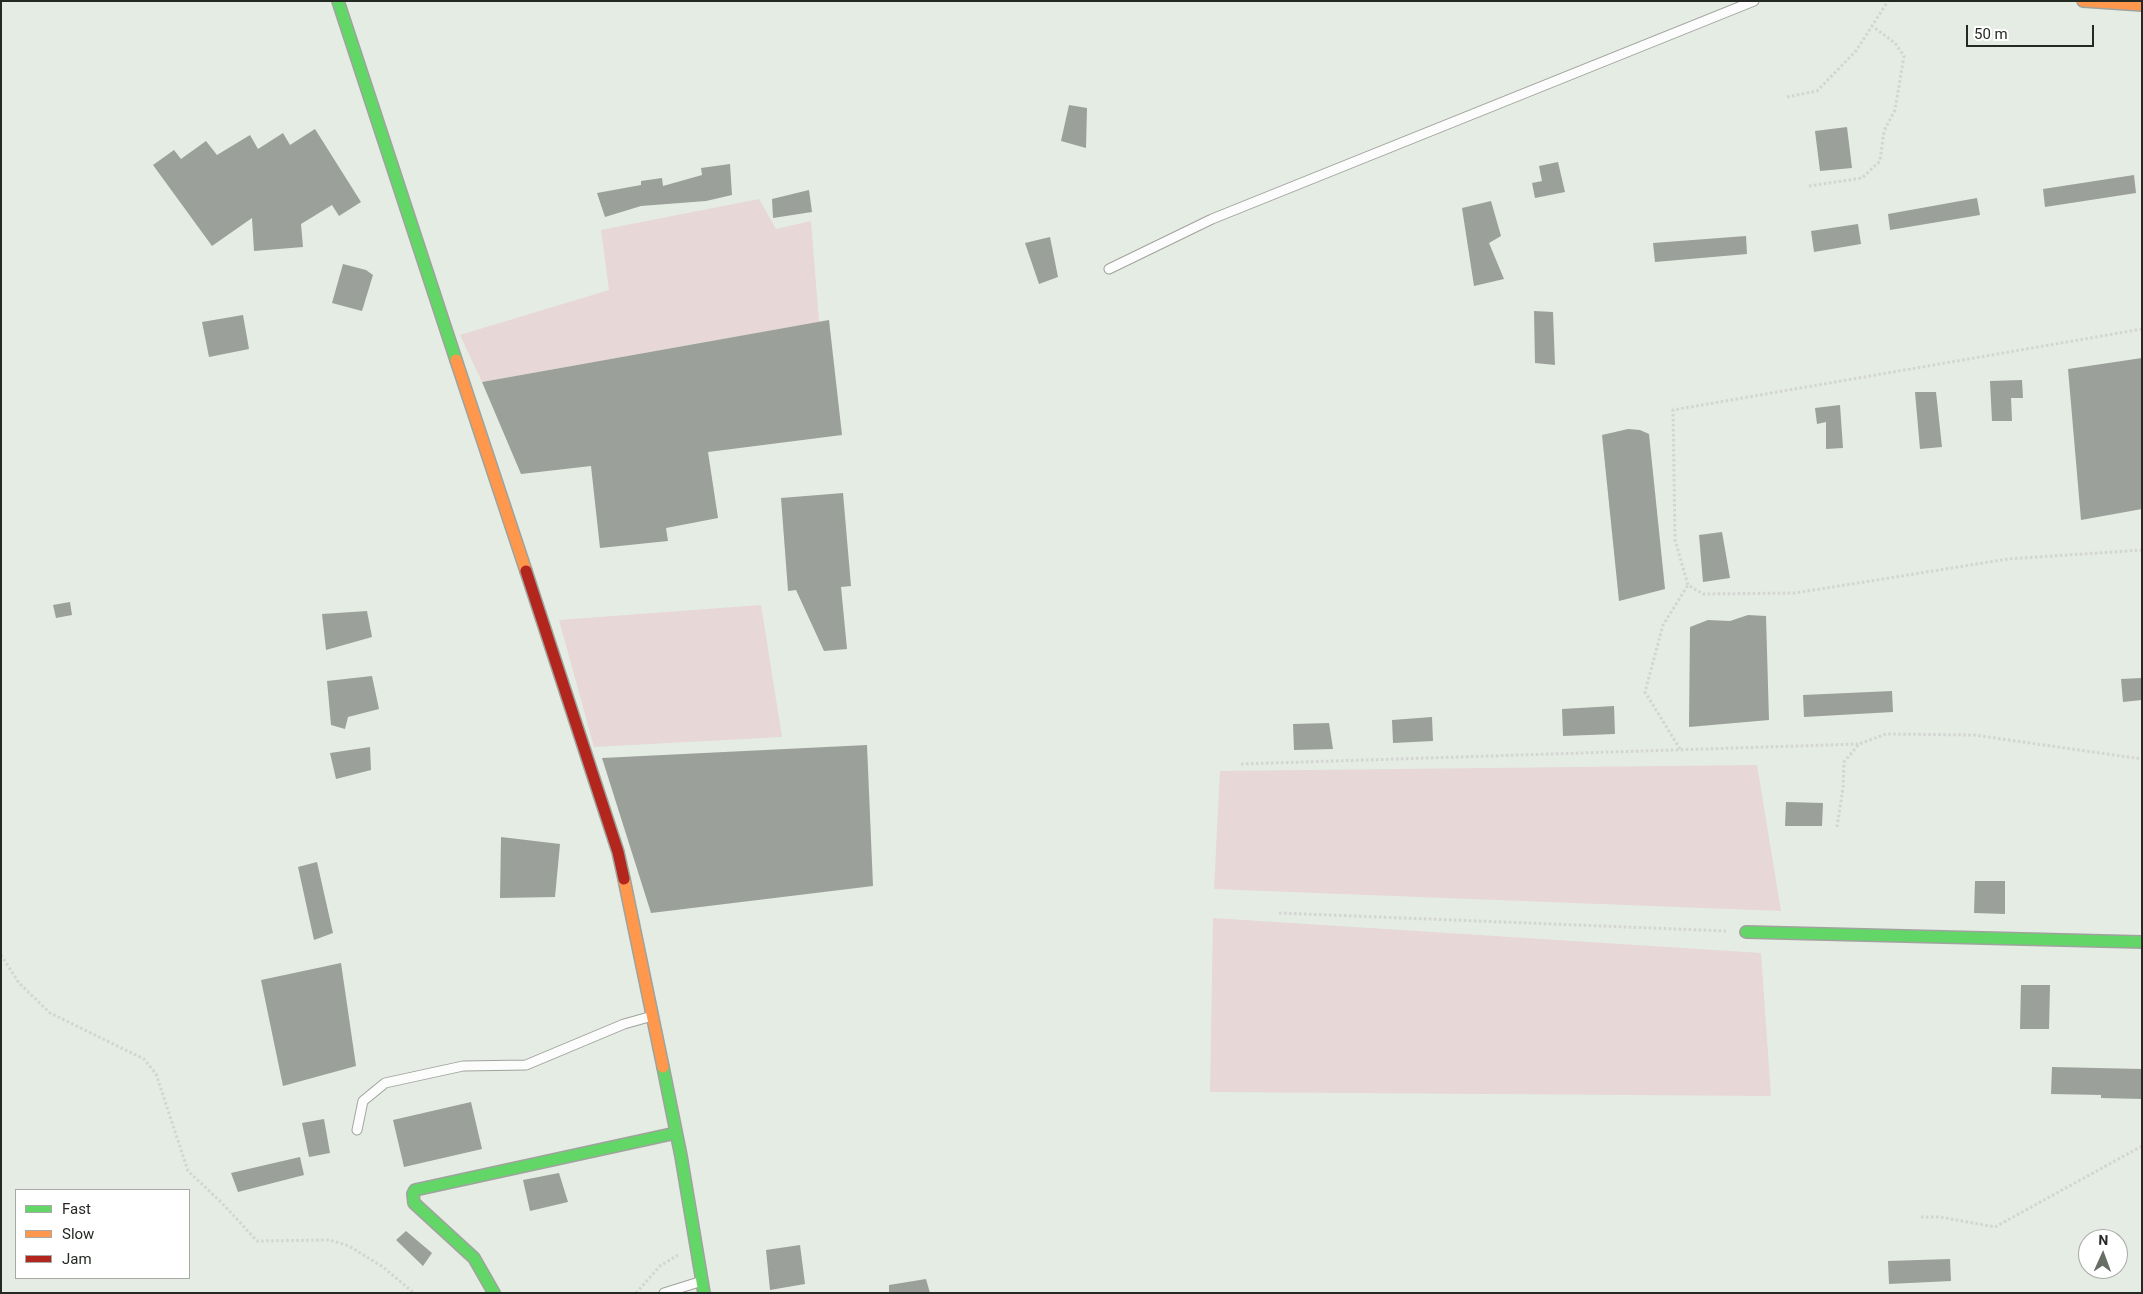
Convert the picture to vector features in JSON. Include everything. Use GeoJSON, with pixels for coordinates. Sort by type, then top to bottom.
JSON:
{"type":"FeatureCollection","features":[{"type":"Feature","properties":{"kind":"street"},"geometry":{"type":"LineString","coordinates":[[338,1],[618,852],[676,1133],[704,1293]]}},
{"type":"Feature","properties":{"kind":"street"},"geometry":{"type":"LineString","coordinates":[[2083,1],[2142,4]]}},
{"type":"Feature","properties":{"kind":"street"},"geometry":{"type":"LineString","coordinates":[[1746,932],[2142,942]]}},
{"type":"Feature","properties":{"kind":"street"},"geometry":{"type":"LineString","coordinates":[[494,1293],[474,1258],[414,1203],[413,1194],[415,1190],[676,1133]]}},
{"type":"Feature","properties":{"kind":"lane"},"geometry":{"type":"LineString","coordinates":[[1109,269],[1212,219],[1754,1]]}},
{"type":"Feature","properties":{"kind":"lane"},"geometry":{"type":"LineString","coordinates":[[357,1130],[363,1101],[385,1084],[463,1066],[526,1066],[624,1024],[652,1016]]}},
{"type":"Feature","properties":{"kind":"lane"},"geometry":{"type":"LineString","coordinates":[[664,1293],[702,1281]]}},
{"type":"Feature","properties":{"kind":"path"},"geometry":{"type":"LineString","coordinates":[[1787,97],[1817,92],[1856,51],[1888,1]]}},
{"type":"Feature","properties":{"kind":"path"},"geometry":{"type":"LineString","coordinates":[[1809,186],[1862,178],[1880,161],[1884,131],[1895,110],[1904,56],[1895,44],[1872,26]]}},
{"type":"Feature","properties":{"kind":"path"},"geometry":{"type":"LineString","coordinates":[[2142,329],[1673,410],[1676,540],[1688,585],[1703,594],[1794,593],[2008,559],[2142,550]]}},
{"type":"Feature","properties":{"kind":"path"},"geometry":{"type":"LineString","coordinates":[[1680,750],[1646,692],[1663,625],[1688,585]]}},
{"type":"Feature","properties":{"kind":"path"},"geometry":{"type":"LineString","coordinates":[[1241,764],[1859,744],[1886,734],[1974,734],[2142,759]]}},
{"type":"Feature","properties":{"kind":"path"},"geometry":{"type":"LineString","coordinates":[[1837,827],[1844,788],[1844,762],[1859,744]]}},
{"type":"Feature","properties":{"kind":"path"},"geometry":{"type":"LineString","coordinates":[[1279,913],[1746,932]]}},
{"type":"Feature","properties":{"kind":"path"},"geometry":{"type":"LineString","coordinates":[[1,955],[19,983],[50,1013],[144,1059],[156,1074],[188,1171],[222,1203],[257,1241],[330,1240],[349,1246],[382,1268],[414,1293]]}},
{"type":"Feature","properties":{"kind":"path"},"geometry":{"type":"LineString","coordinates":[[1921,1217],[1940,1217],[1995,1226],[2142,1146]]}},
{"type":"Feature","properties":{"kind":"path"},"geometry":{"type":"LineString","coordinates":[[636,1293],[660,1266],[696,1244]]}},
{"type":"Feature","properties":{"kind":"shaded area"},"geometry":{"type":"Polygon","coordinates":[[[759,199],[776,229],[811,221],[819,322],[482,382],[460,335],[609,290],[601,230],[759,199]]]}},
{"type":"Feature","properties":{"kind":"shaded area"},"geometry":{"type":"Polygon","coordinates":[[[761,605],[782,737],[594,747],[559,620],[761,605]]]}},
{"type":"Feature","properties":{"kind":"shaded area"},"geometry":{"type":"Polygon","coordinates":[[[1757,765],[1781,911],[1214,889],[1220,771],[1757,765]]]}},
{"type":"Feature","properties":{"kind":"shaded area"},"geometry":{"type":"Polygon","coordinates":[[[1213,918],[1761,953],[1771,1096],[1210,1092],[1213,918]]]}},
{"type":"Feature","properties":{"kind":"building"},"geometry":{"type":"Polygon","coordinates":[[[1069,105],[1087,108],[1086,148],[1061,141],[1069,105]]]}},
{"type":"Feature","properties":{"kind":"building"},"geometry":{"type":"Polygon","coordinates":[[[1847,127],[1852,168],[1820,171],[1815,131],[1847,127]]]}},
{"type":"Feature","properties":{"kind":"building"},"geometry":{"type":"Polygon","coordinates":[[[315,129],[361,202],[339,216],[332,205],[301,224],[303,247],[254,251],[252,218],[212,246],[153,165],[174,150],[181,159],[206,141],[217,155],[250,135],[258,149],[283,133],[290,145],[315,129]]]}},
{"type":"Feature","properties":{"kind":"building"},"geometry":{"type":"Polygon","coordinates":[[[1558,162],[1565,192],[1535,198],[1532,183],[1542,181],[1539,166],[1558,162]]]}},
{"type":"Feature","properties":{"kind":"building"},"geometry":{"type":"Polygon","coordinates":[[[730,164],[732,195],[706,201],[641,206],[605,217],[597,193],[641,185],[641,181],[662,178],[663,186],[702,175],[701,168],[730,164]]]}},
{"type":"Feature","properties":{"kind":"building"},"geometry":{"type":"Polygon","coordinates":[[[2134,175],[2136,193],[2045,207],[2043,189],[2134,175]]]}},
{"type":"Feature","properties":{"kind":"building"},"geometry":{"type":"Polygon","coordinates":[[[809,190],[812,212],[773,218],[772,199],[809,190]]]}},
{"type":"Feature","properties":{"kind":"building"},"geometry":{"type":"Polygon","coordinates":[[[1977,198],[1980,215],[1890,230],[1888,214],[1977,198]]]}},
{"type":"Feature","properties":{"kind":"building"},"geometry":{"type":"Polygon","coordinates":[[[1491,201],[1501,236],[1489,243],[1504,279],[1474,286],[1462,208],[1491,201]]]}},
{"type":"Feature","properties":{"kind":"building"},"geometry":{"type":"Polygon","coordinates":[[[1858,224],[1861,244],[1814,252],[1811,231],[1858,224]]]}},
{"type":"Feature","properties":{"kind":"building"},"geometry":{"type":"Polygon","coordinates":[[[1746,236],[1747,254],[1655,262],[1653,243],[1746,236]]]}},
{"type":"Feature","properties":{"kind":"building"},"geometry":{"type":"Polygon","coordinates":[[[1050,237],[1058,277],[1039,284],[1025,243],[1050,237]]]}},
{"type":"Feature","properties":{"kind":"building"},"geometry":{"type":"Polygon","coordinates":[[[343,264],[366,270],[373,275],[362,311],[332,303],[343,264]]]}},
{"type":"Feature","properties":{"kind":"building"},"geometry":{"type":"Polygon","coordinates":[[[1534,311],[1553,312],[1555,365],[1535,363],[1534,311]]]}},
{"type":"Feature","properties":{"kind":"building"},"geometry":{"type":"Polygon","coordinates":[[[243,315],[249,349],[209,357],[202,322],[243,315]]]}},
{"type":"Feature","properties":{"kind":"building"},"geometry":{"type":"Polygon","coordinates":[[[829,320],[842,435],[708,452],[718,518],[666,528],[668,541],[600,548],[591,466],[521,474],[482,382],[829,320]]]}},
{"type":"Feature","properties":{"kind":"building"},"geometry":{"type":"Polygon","coordinates":[[[2142,358],[2142,509],[2081,520],[2068,369],[2142,358]]]}},
{"type":"Feature","properties":{"kind":"building"},"geometry":{"type":"Polygon","coordinates":[[[2022,380],[2023,398],[2011,398],[2012,421],[1992,421],[1990,381],[2022,380]]]}},
{"type":"Feature","properties":{"kind":"building"},"geometry":{"type":"Polygon","coordinates":[[[1915,392],[1936,392],[1942,447],[1920,449],[1915,392]]]}},
{"type":"Feature","properties":{"kind":"building"},"geometry":{"type":"Polygon","coordinates":[[[1840,405],[1843,448],[1826,449],[1826,422],[1817,424],[1815,408],[1840,405]]]}},
{"type":"Feature","properties":{"kind":"building"},"geometry":{"type":"Polygon","coordinates":[[[1628,429],[1640,430],[1649,434],[1665,589],[1619,601],[1602,435],[1628,429]]]}},
{"type":"Feature","properties":{"kind":"building"},"geometry":{"type":"Polygon","coordinates":[[[843,493],[851,586],[841,587],[847,649],[824,651],[796,590],[788,591],[781,498],[843,493]]]}},
{"type":"Feature","properties":{"kind":"building"},"geometry":{"type":"Polygon","coordinates":[[[1722,532],[1730,578],[1703,582],[1699,535],[1722,532]]]}},
{"type":"Feature","properties":{"kind":"building"},"geometry":{"type":"Polygon","coordinates":[[[70,602],[72,615],[56,618],[53,605],[70,602]]]}},
{"type":"Feature","properties":{"kind":"building"},"geometry":{"type":"Polygon","coordinates":[[[367,611],[372,637],[326,650],[322,614],[367,611]]]}},
{"type":"Feature","properties":{"kind":"building"},"geometry":{"type":"Polygon","coordinates":[[[1748,615],[1766,616],[1769,720],[1689,727],[1690,627],[1708,620],[1730,621],[1748,615]]]}},
{"type":"Feature","properties":{"kind":"building"},"geometry":{"type":"Polygon","coordinates":[[[372,676],[379,709],[348,717],[345,729],[331,725],[327,681],[372,676]]]}},
{"type":"Feature","properties":{"kind":"building"},"geometry":{"type":"Polygon","coordinates":[[[2142,678],[2142,700],[2123,702],[2121,679],[2142,678]]]}},
{"type":"Feature","properties":{"kind":"building"},"geometry":{"type":"Polygon","coordinates":[[[1892,691],[1893,712],[1804,717],[1803,695],[1892,691]]]}},
{"type":"Feature","properties":{"kind":"building"},"geometry":{"type":"Polygon","coordinates":[[[1614,706],[1615,734],[1563,736],[1562,709],[1614,706]]]}},
{"type":"Feature","properties":{"kind":"building"},"geometry":{"type":"Polygon","coordinates":[[[1432,717],[1433,741],[1393,743],[1392,720],[1432,717]]]}},
{"type":"Feature","properties":{"kind":"building"},"geometry":{"type":"Polygon","coordinates":[[[1329,723],[1333,749],[1294,750],[1293,724],[1329,723]]]}},
{"type":"Feature","properties":{"kind":"building"},"geometry":{"type":"Polygon","coordinates":[[[867,745],[873,886],[651,913],[602,758],[867,745]]]}},
{"type":"Feature","properties":{"kind":"building"},"geometry":{"type":"Polygon","coordinates":[[[370,747],[371,770],[336,779],[330,753],[370,747]]]}},
{"type":"Feature","properties":{"kind":"building"},"geometry":{"type":"Polygon","coordinates":[[[1786,802],[1823,803],[1822,826],[1785,826],[1786,802]]]}},
{"type":"Feature","properties":{"kind":"building"},"geometry":{"type":"Polygon","coordinates":[[[501,837],[560,844],[555,897],[500,898],[501,837]]]}},
{"type":"Feature","properties":{"kind":"building"},"geometry":{"type":"Polygon","coordinates":[[[317,862],[333,933],[314,940],[298,867],[317,862]]]}},
{"type":"Feature","properties":{"kind":"building"},"geometry":{"type":"Polygon","coordinates":[[[1975,881],[2005,881],[2005,914],[1974,913],[1975,881]]]}},
{"type":"Feature","properties":{"kind":"building"},"geometry":{"type":"Polygon","coordinates":[[[341,963],[356,1066],[283,1086],[261,980],[341,963]]]}},
{"type":"Feature","properties":{"kind":"building"},"geometry":{"type":"Polygon","coordinates":[[[2021,985],[2050,985],[2049,1029],[2020,1029],[2021,985]]]}},
{"type":"Feature","properties":{"kind":"building"},"geometry":{"type":"Polygon","coordinates":[[[2052,1067],[2142,1069],[2142,1099],[2101,1098],[2101,1095],[2051,1094],[2052,1067]]]}},
{"type":"Feature","properties":{"kind":"building"},"geometry":{"type":"Polygon","coordinates":[[[471,1102],[482,1149],[404,1167],[393,1120],[471,1102]]]}},
{"type":"Feature","properties":{"kind":"building"},"geometry":{"type":"Polygon","coordinates":[[[324,1119],[330,1153],[309,1157],[302,1123],[324,1119]]]}},
{"type":"Feature","properties":{"kind":"building"},"geometry":{"type":"Polygon","coordinates":[[[300,1157],[304,1175],[238,1192],[231,1173],[300,1157]]]}},
{"type":"Feature","properties":{"kind":"building"},"geometry":{"type":"Polygon","coordinates":[[[559,1173],[568,1202],[530,1211],[523,1180],[559,1173]]]}},
{"type":"Feature","properties":{"kind":"building"},"geometry":{"type":"Polygon","coordinates":[[[406,1231],[432,1253],[423,1266],[396,1240],[406,1231]]]}},
{"type":"Feature","properties":{"kind":"building"},"geometry":{"type":"Polygon","coordinates":[[[800,1245],[805,1284],[770,1290],[766,1250],[800,1245]]]}},
{"type":"Feature","properties":{"kind":"building"},"geometry":{"type":"Polygon","coordinates":[[[1950,1259],[1951,1281],[1889,1284],[1888,1261],[1950,1259]]]}},
{"type":"Feature","properties":{"kind":"building"},"geometry":{"type":"Polygon","coordinates":[[[926,1279],[930,1293],[889,1293],[889,1285],[926,1279]]]}},
{"type":"Feature","properties":{"kind":"traffic: fast"},"geometry":{"type":"LineString","coordinates":[[338,1],[456,360]]}},
{"type":"Feature","properties":{"kind":"traffic: fast"},"geometry":{"type":"LineString","coordinates":[[1746,932],[2142,942]]}},
{"type":"Feature","properties":{"kind":"traffic: fast"},"geometry":{"type":"LineString","coordinates":[[663,1067],[681,1156],[704,1293]]}},
{"type":"Feature","properties":{"kind":"traffic: fast"},"geometry":{"type":"LineString","coordinates":[[494,1293],[474,1258],[414,1203],[413,1194],[415,1190],[676,1133]]}},
{"type":"Feature","properties":{"kind":"traffic: slow"},"geometry":{"type":"LineString","coordinates":[[2083,1],[2142,5]]}},
{"type":"Feature","properties":{"kind":"traffic: slow"},"geometry":{"type":"LineString","coordinates":[[456,360],[526,571]]}},
{"type":"Feature","properties":{"kind":"traffic: slow"},"geometry":{"type":"LineString","coordinates":[[624,879],[663,1067]]}},
{"type":"Feature","properties":{"kind":"traffic: jam"},"geometry":{"type":"LineString","coordinates":[[526,571],[618,852],[624,879]]}}]}
